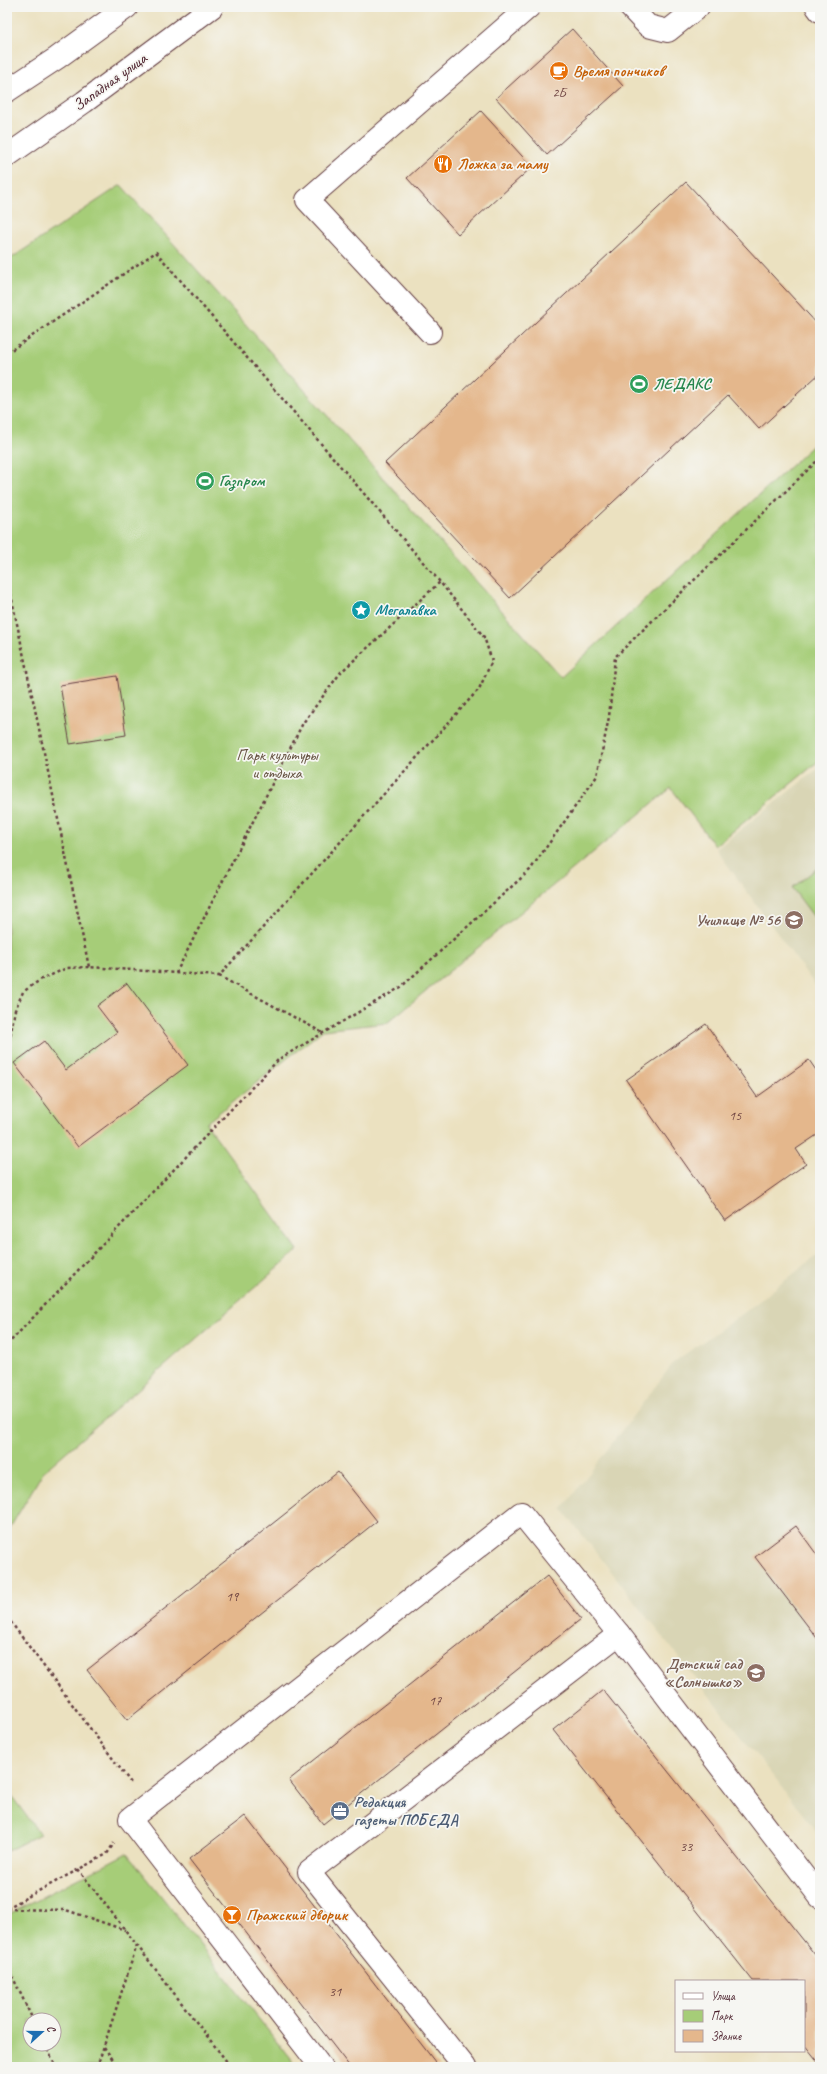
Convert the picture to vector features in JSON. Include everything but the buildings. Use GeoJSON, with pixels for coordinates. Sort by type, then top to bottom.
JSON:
{"type":"FeatureCollection","features":[{"type":"Feature","properties":{"kind":"main road"},"geometry":{"type":"LineString","coordinates":[[7,91],[57,58],[127,7]]}},
{"type":"Feature","properties":{"kind":"main road","name":"Западная улица"},"geometry":{"type":"LineString","coordinates":[[7,156],[84,102],[212,7]]}},
{"type":"Feature","properties":{"kind":"main road"},"geometry":{"type":"LineString","coordinates":[[430,332],[307,200],[529,7]]}},
{"type":"Feature","properties":{"kind":"main road"},"geometry":{"type":"LineString","coordinates":[[630,7],[648,26],[668,31],[698,7]]}},
{"type":"Feature","properties":{"kind":"main road"},"geometry":{"type":"LineString","coordinates":[[816,7],[820,11]]}},
{"type":"Feature","properties":{"kind":"main road"},"geometry":{"type":"LineString","coordinates":[[321,2067],[130,1819],[521,1513],[619,1634],[820,1897]]}},
{"type":"Feature","properties":{"kind":"main road"},"geometry":{"type":"LineString","coordinates":[[465,2067],[309,1872],[619,1634]]}},
{"type":"Feature","properties":{"kind":"path"},"geometry":{"type":"LineString","coordinates":[[7,353],[156,252],[440,582],[484,637],[492,661],[479,690],[219,976]]}},
{"type":"Feature","properties":{"kind":"path"},"geometry":{"type":"LineString","coordinates":[[7,1345],[279,1059],[401,987],[530,870],[597,776],[609,717],[615,657],[820,458]]}},
{"type":"Feature","properties":{"kind":"path"},"geometry":{"type":"LineString","coordinates":[[7,576],[89,967]]}},
{"type":"Feature","properties":{"kind":"path"},"geometry":{"type":"LineString","coordinates":[[176,973],[303,723],[341,672],[440,582]]}},
{"type":"Feature","properties":{"kind":"path"},"geometry":{"type":"LineString","coordinates":[[7,1054],[8,1038],[14,1010],[23,992],[40,980],[67,968],[89,967],[219,976],[323,1033]]}},
{"type":"Feature","properties":{"kind":"path"},"geometry":{"type":"LineString","coordinates":[[7,1617],[148,1806]]}},
{"type":"Feature","properties":{"kind":"path"},"geometry":{"type":"LineString","coordinates":[[7,1909],[107,1854],[130,1819]]}},
{"type":"Feature","properties":{"kind":"path"},"geometry":{"type":"LineString","coordinates":[[78,1870],[231,2067]]}},
{"type":"Feature","properties":{"kind":"path"},"geometry":{"type":"LineString","coordinates":[[7,1909],[66,1910],[125,1930]]}},
{"type":"Feature","properties":{"kind":"path"},"geometry":{"type":"LineString","coordinates":[[97,2067],[136,1945]]}},
{"type":"Feature","properties":{"kind":"path"},"geometry":{"type":"LineString","coordinates":[[7,1965],[30,2012]]}},
{"type":"Feature","properties":{"kind":"path"},"geometry":{"type":"LineString","coordinates":[[104,2047],[118,2067]]}},
{"type":"Feature","properties":{"kind":"path"},"geometry":{"type":"LineString","coordinates":[[49,2052],[56,2067]]}},
{"type":"Feature","properties":{"kind":"shaded area","name":"Училище № 56"},"geometry":{"type":"Polygon","coordinates":[[[820,767],[820,992],[716,849],[820,767]]]}},
{"type":"Feature","properties":{"kind":"shaded area","name":"Детский сад «Солнышко»"},"geometry":{"type":"Polygon","coordinates":[[[820,1253],[820,1836],[562,1509],[674,1362],[745,1312],[820,1253]]]}},
{"type":"Feature","properties":{"kind":"green space","name":"Парк культуры и отдыха"},"geometry":{"type":"Polygon","coordinates":[[[121,185],[561,677],[820,439],[820,760],[715,846],[671,788],[387,1023],[323,1030],[206,1123],[298,1250],[43,1472],[7,1533],[7,261],[121,185]]]}},
{"type":"Feature","properties":{"kind":"green space"},"geometry":{"type":"Polygon","coordinates":[[[820,866],[820,925],[792,888],[820,866]]]}},
{"type":"Feature","properties":{"kind":"green space"},"geometry":{"type":"Polygon","coordinates":[[[7,1790],[40,1834],[7,1851],[7,1790]]]}},
{"type":"Feature","properties":{"kind":"green space"},"geometry":{"type":"Polygon","coordinates":[[[127,1853],[297,2067],[7,2067],[7,1915],[127,1853]]]}},
{"type":"Feature","properties":{"kind":"place","name":"Время пончиков"},"geometry":{"type":"Point","coordinates":[559,71]}},
{"type":"Feature","properties":{"kind":"place","name":"Ложка за маму"},"geometry":{"type":"Point","coordinates":[443,164]}},
{"type":"Feature","properties":{"kind":"place","name":"ЛЕДАКС"},"geometry":{"type":"Point","coordinates":[639,384]}},
{"type":"Feature","properties":{"kind":"place","name":"Газпром"},"geometry":{"type":"Point","coordinates":[205,481]}},
{"type":"Feature","properties":{"kind":"place","name":"Мегалавка"},"geometry":{"type":"Point","coordinates":[361,610]}},
{"type":"Feature","properties":{"kind":"place","name":"Училище № 56"},"geometry":{"type":"Point","coordinates":[794,920]}},
{"type":"Feature","properties":{"kind":"place","name":"Детский сад «Солнышко»"},"geometry":{"type":"Point","coordinates":[756,1673]}},
{"type":"Feature","properties":{"kind":"place","name":"Редакция газеты ПОБЕДА"},"geometry":{"type":"Point","coordinates":[340,1811]}},
{"type":"Feature","properties":{"kind":"place","name":"Пражский дворик"},"geometry":{"type":"Point","coordinates":[232,1915]}}]}
